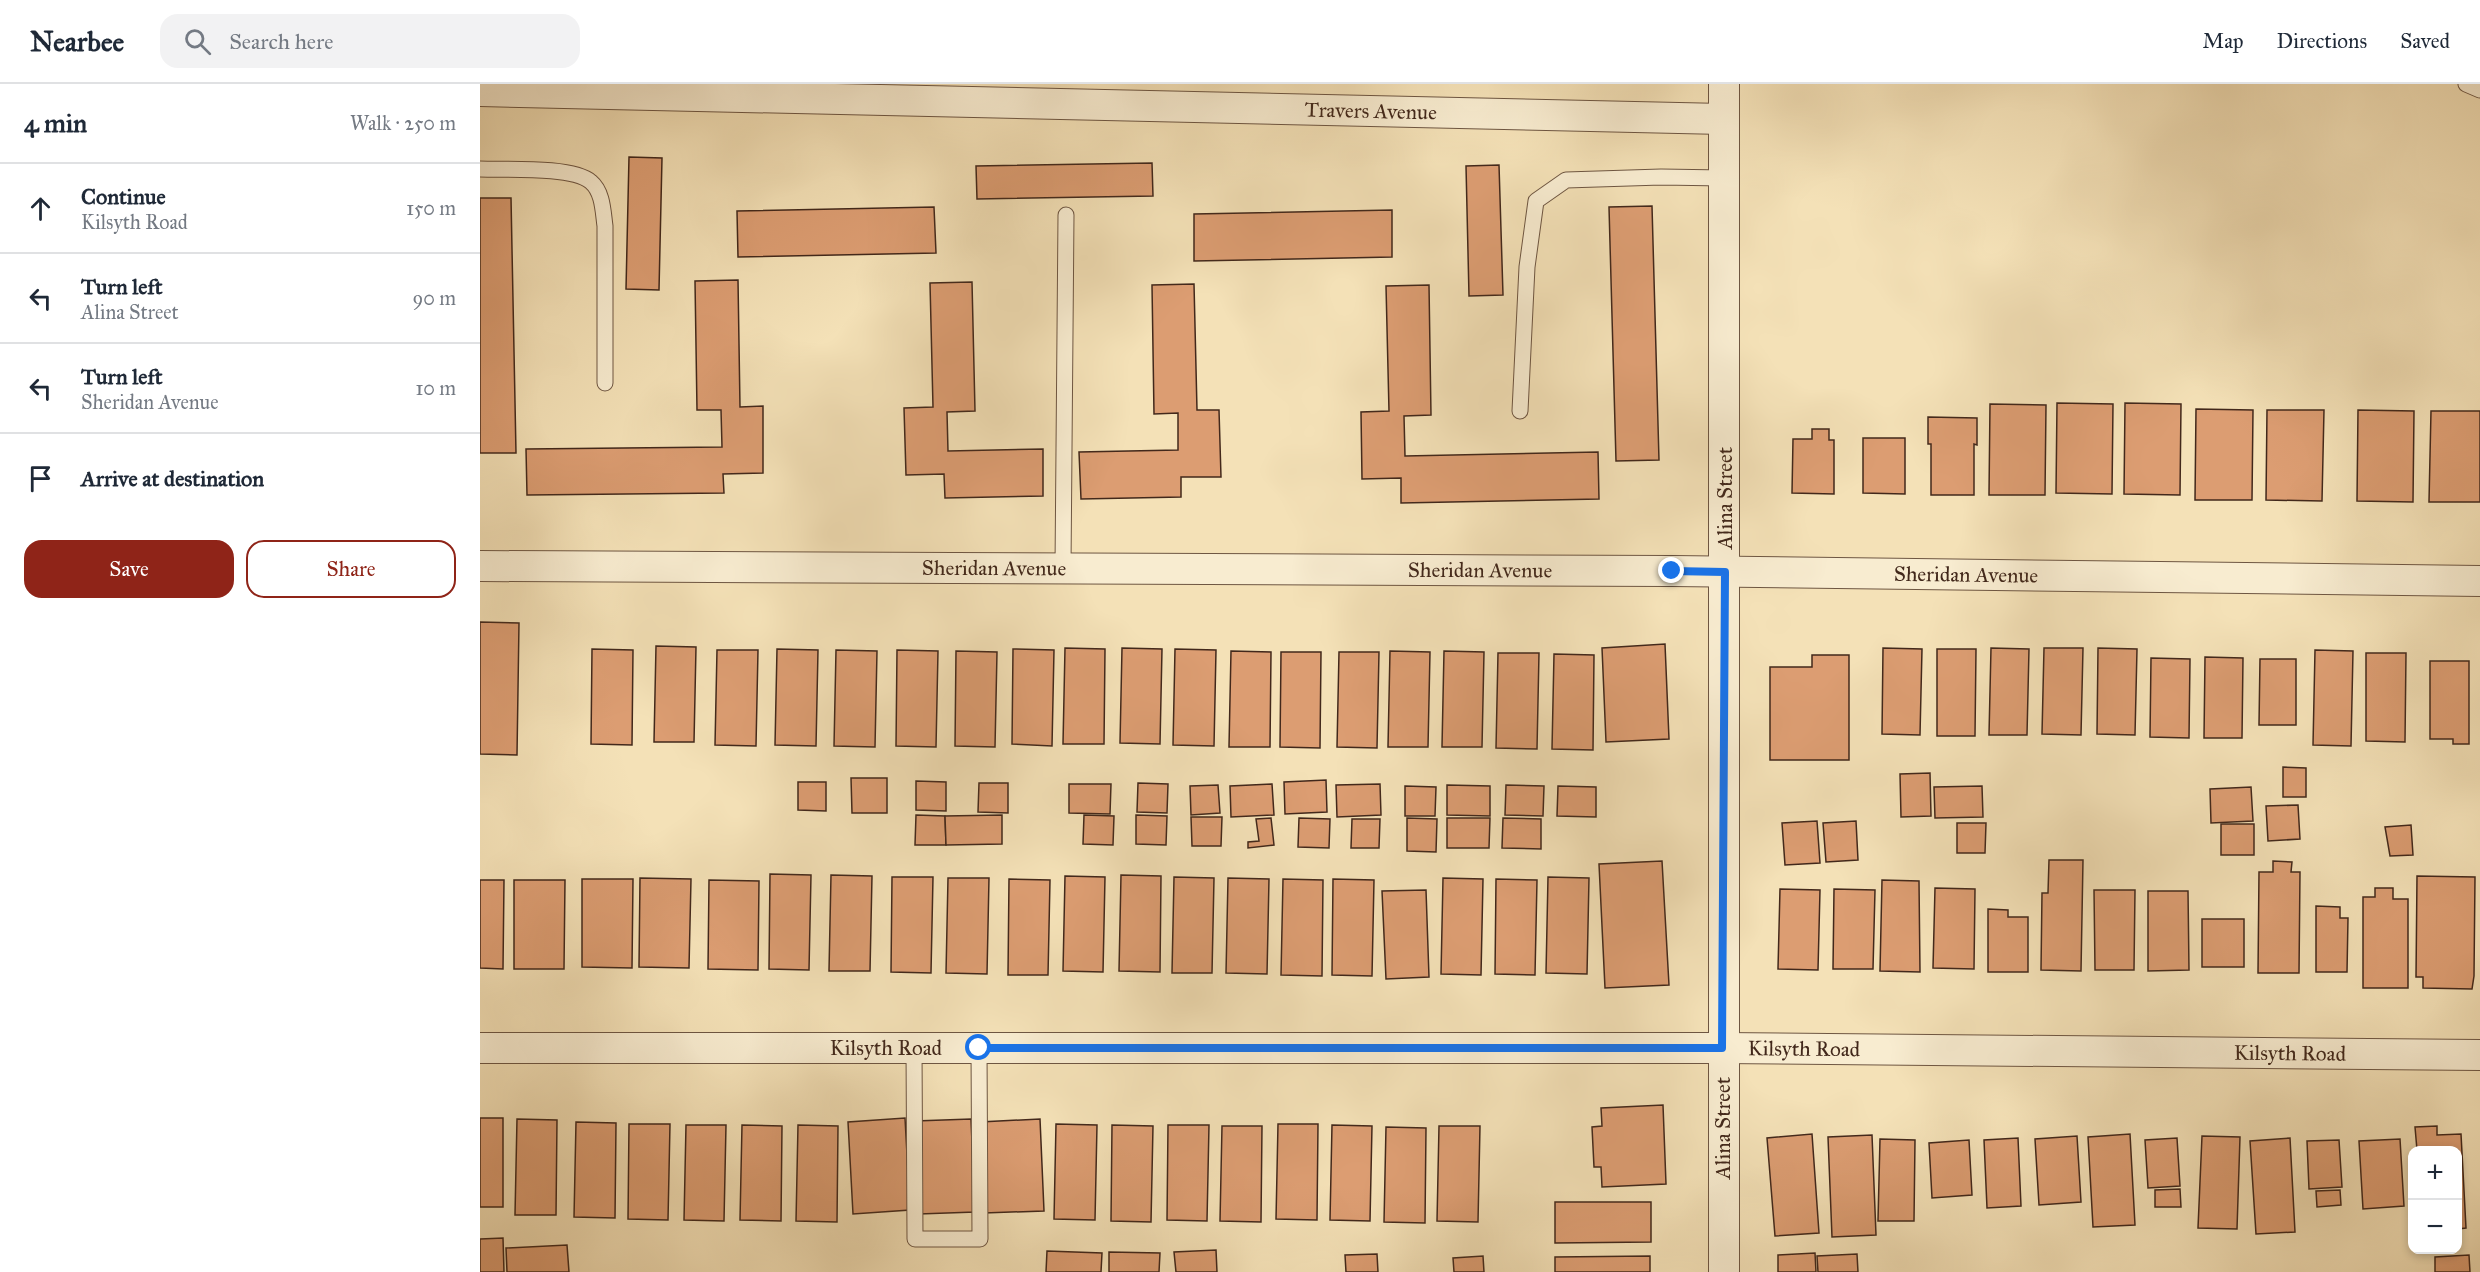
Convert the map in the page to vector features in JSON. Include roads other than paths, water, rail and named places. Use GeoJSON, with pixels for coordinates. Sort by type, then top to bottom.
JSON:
{"type":"FeatureCollection","features":[{"type":"Feature","properties":{"kind":"street","name":"Alina Street"},"geometry":{"type":"LineString","coordinates":[[1724,84],[1725,572],[1722,1048],[1724,1272]]}},
{"type":"Feature","properties":{"kind":"street","name":"Travers Avenue"},"geometry":{"type":"LineString","coordinates":[[480,92],[1016,94],[1723,118]]}},
{"type":"Feature","properties":{"kind":"street","name":"Sheridan Avenue"},"geometry":{"type":"LineString","coordinates":[[480,566],[1063,567],[2480,581]]}},
{"type":"Feature","properties":{"kind":"street","name":"Kilsyth Road"},"geometry":{"type":"LineString","coordinates":[[480,1048],[1722,1048],[2480,1055]]}},
{"type":"Feature","properties":{"kind":"lane"},"geometry":{"type":"LineString","coordinates":[[2466,84],[2480,90]]}},
{"type":"Feature","properties":{"kind":"lane"},"geometry":{"type":"LineString","coordinates":[[480,169],[568,173],[591,182],[602,201],[605,226],[605,383]]}},
{"type":"Feature","properties":{"kind":"lane"},"geometry":{"type":"LineString","coordinates":[[1520,411],[1527,267],[1536,201],[1566,180],[1724,178]]}},
{"type":"Feature","properties":{"kind":"lane"},"geometry":{"type":"LineString","coordinates":[[1063,567],[1066,215]]}},
{"type":"Feature","properties":{"kind":"lane"},"geometry":{"type":"LineString","coordinates":[[914,1048],[915,1239],[980,1239],[979,1048]]}}]}
